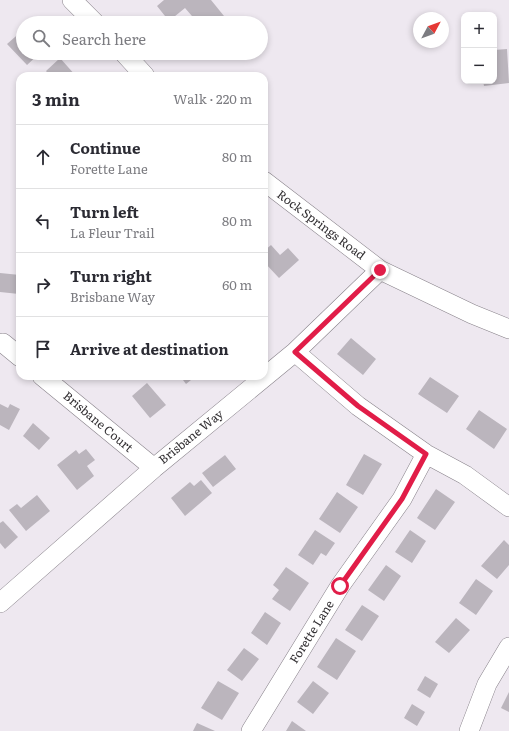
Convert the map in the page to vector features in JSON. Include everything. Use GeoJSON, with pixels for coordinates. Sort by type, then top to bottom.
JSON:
{"type":"FeatureCollection","features":[{"type":"Feature","properties":{"kind":"street"},"geometry":{"type":"LineString","coordinates":[[72,0],[88,16]]}},
{"type":"Feature","properties":{"kind":"street"},"geometry":{"type":"LineString","coordinates":[[131,60],[142,72]]}},
{"type":"Feature","properties":{"kind":"street","name":"Rock Springs Road"},"geometry":{"type":"LineString","coordinates":[[268,184],[380,270],[472,314],[509,329]]}},
{"type":"Feature","properties":{"kind":"street","name":"Brisbane Way"},"geometry":{"type":"LineString","coordinates":[[268,374],[295,352],[380,270]]}},
{"type":"Feature","properties":{"kind":"street"},"geometry":{"type":"LineString","coordinates":[[3,343],[16,354]]}},
{"type":"Feature","properties":{"kind":"street"},"geometry":{"type":"LineString","coordinates":[[295,352],[358,406],[426,454],[465,475],[509,507]]}},
{"type":"Feature","properties":{"kind":"street","name":"Brisbane Court"},"geometry":{"type":"LineString","coordinates":[[47,380],[154,468]]}},
{"type":"Feature","properties":{"kind":"street","name":"Brisbane Way"},"geometry":{"type":"LineString","coordinates":[[0,603],[154,468],[261,380]]}},
{"type":"Feature","properties":{"kind":"street","name":"Forette Lane"},"geometry":{"type":"LineString","coordinates":[[251,731],[340,586],[402,499],[426,454]]}},
{"type":"Feature","properties":{"kind":"street"},"geometry":{"type":"LineString","coordinates":[[469,731],[487,684],[509,647]]}},
{"type":"Feature","properties":{"kind":"building"},"geometry":{"type":"Polygon","coordinates":[[[164,0],[211,0],[224,16],[192,16],[185,8],[175,16],[165,16],[157,6],[164,0]]]}},
{"type":"Feature","properties":{"kind":"building"},"geometry":{"type":"Polygon","coordinates":[[[16,36],[16,53],[7,44],[16,36]]]}},
{"type":"Feature","properties":{"kind":"building"},"geometry":{"type":"Polygon","coordinates":[[[507,49],[509,83],[484,86],[484,84],[497,84],[497,50],[507,49]]]}},
{"type":"Feature","properties":{"kind":"building"},"geometry":{"type":"Polygon","coordinates":[[[22,60],[32,60],[27,65],[22,60]]]}},
{"type":"Feature","properties":{"kind":"building"},"geometry":{"type":"Polygon","coordinates":[[[58,60],[62,60],[72,72],[47,72],[46,71],[58,60]]]}},
{"type":"Feature","properties":{"kind":"building"},"geometry":{"type":"Polygon","coordinates":[[[271,245],[280,255],[288,248],[299,260],[279,278],[268,266],[268,248],[271,245]]]}},
{"type":"Feature","properties":{"kind":"building"},"geometry":{"type":"Polygon","coordinates":[[[0,273],[16,275],[16,294],[0,292],[0,273]]]}},
{"type":"Feature","properties":{"kind":"building"},"geometry":{"type":"Polygon","coordinates":[[[351,338],[376,359],[363,375],[337,354],[351,338]]]}},
{"type":"Feature","properties":{"kind":"building"},"geometry":{"type":"Polygon","coordinates":[[[430,377],[459,396],[447,413],[418,394],[430,377]]]}},
{"type":"Feature","properties":{"kind":"building"},"geometry":{"type":"Polygon","coordinates":[[[183,380],[191,380],[186,384],[183,380]]]}},
{"type":"Feature","properties":{"kind":"building"},"geometry":{"type":"Polygon","coordinates":[[[147,383],[166,405],[150,418],[132,396],[147,383]]]}},
{"type":"Feature","properties":{"kind":"building"},"geometry":{"type":"Polygon","coordinates":[[[0,404],[8,408],[10,404],[20,409],[9,430],[0,425],[0,404]]]}},
{"type":"Feature","properties":{"kind":"building"},"geometry":{"type":"Polygon","coordinates":[[[479,410],[507,429],[494,449],[466,429],[479,410]]]}},
{"type":"Feature","properties":{"kind":"building"},"geometry":{"type":"Polygon","coordinates":[[[33,423],[50,438],[39,450],[23,436],[33,423]]]}},
{"type":"Feature","properties":{"kind":"building"},"geometry":{"type":"Polygon","coordinates":[[[86,449],[95,460],[87,466],[94,476],[77,490],[57,465],[76,450],[79,454],[86,449]]]}},
{"type":"Feature","properties":{"kind":"building"},"geometry":{"type":"Polygon","coordinates":[[[364,454],[382,464],[363,495],[346,485],[364,454]]]}},
{"type":"Feature","properties":{"kind":"building"},"geometry":{"type":"Polygon","coordinates":[[[225,455],[236,469],[213,487],[202,473],[225,455]]]}},
{"type":"Feature","properties":{"kind":"building"},"geometry":{"type":"Polygon","coordinates":[[[201,480],[212,493],[185,516],[171,498],[190,482],[194,486],[201,480]]]}},
{"type":"Feature","properties":{"kind":"building"},"geometry":{"type":"Polygon","coordinates":[[[436,489],[455,502],[435,530],[417,518],[436,489]]]}},
{"type":"Feature","properties":{"kind":"building"},"geometry":{"type":"Polygon","coordinates":[[[337,492],[358,507],[340,533],[319,519],[337,492]]]}},
{"type":"Feature","properties":{"kind":"building"},"geometry":{"type":"Polygon","coordinates":[[[37,495],[50,511],[26,531],[9,510],[17,504],[21,508],[37,495]]]}},
{"type":"Feature","properties":{"kind":"building"},"geometry":{"type":"Polygon","coordinates":[[[3,521],[18,537],[5,549],[0,543],[0,523],[3,521]]]}},
{"type":"Feature","properties":{"kind":"building"},"geometry":{"type":"Polygon","coordinates":[[[315,530],[335,543],[326,556],[321,553],[313,565],[298,555],[315,530]]]}},
{"type":"Feature","properties":{"kind":"building"},"geometry":{"type":"Polygon","coordinates":[[[410,530],[426,541],[412,563],[395,552],[410,530]]]}},
{"type":"Feature","properties":{"kind":"building"},"geometry":{"type":"Polygon","coordinates":[[[504,540],[509,545],[509,565],[497,579],[481,566],[504,540]]]}},
{"type":"Feature","properties":{"kind":"building"},"geometry":{"type":"Polygon","coordinates":[[[386,565],[401,576],[384,601],[368,590],[386,565]]]}},
{"type":"Feature","properties":{"kind":"building"},"geometry":{"type":"Polygon","coordinates":[[[286,567],[309,583],[290,611],[272,599],[279,590],[273,585],[286,567]]]}},
{"type":"Feature","properties":{"kind":"building"},"geometry":{"type":"Polygon","coordinates":[[[476,579],[493,591],[476,615],[459,603],[476,579]]]}},
{"type":"Feature","properties":{"kind":"building"},"geometry":{"type":"Polygon","coordinates":[[[362,605],[379,616],[362,641],[345,630],[362,605]]]}},
{"type":"Feature","properties":{"kind":"building"},"geometry":{"type":"Polygon","coordinates":[[[265,612],[281,623],[267,645],[251,633],[265,612]]]}},
{"type":"Feature","properties":{"kind":"building"},"geometry":{"type":"Polygon","coordinates":[[[456,618],[470,630],[449,653],[435,642],[456,618]]]}},
{"type":"Feature","properties":{"kind":"building"},"geometry":{"type":"Polygon","coordinates":[[[336,638],[356,651],[337,680],[317,667],[336,638]]]}},
{"type":"Feature","properties":{"kind":"building"},"geometry":{"type":"Polygon","coordinates":[[[244,648],[259,659],[242,681],[227,670],[244,648]]]}},
{"type":"Feature","properties":{"kind":"building"},"geometry":{"type":"Polygon","coordinates":[[[425,676],[438,684],[430,698],[417,690],[425,676]]]}},
{"type":"Feature","properties":{"kind":"building"},"geometry":{"type":"Polygon","coordinates":[[[218,681],[239,693],[222,720],[201,708],[218,681]]]}},
{"type":"Feature","properties":{"kind":"building"},"geometry":{"type":"Polygon","coordinates":[[[313,681],[329,693],[313,714],[297,702],[313,681]]]}},
{"type":"Feature","properties":{"kind":"building"},"geometry":{"type":"Polygon","coordinates":[[[509,692],[509,712],[501,708],[509,692]]]}},
{"type":"Feature","properties":{"kind":"building"},"geometry":{"type":"Polygon","coordinates":[[[412,704],[425,712],[417,726],[404,718],[412,704]]]}},
{"type":"Feature","properties":{"kind":"building"},"geometry":{"type":"Polygon","coordinates":[[[292,721],[306,731],[286,731],[292,721]]]}},
{"type":"Feature","properties":{"kind":"building"},"geometry":{"type":"Polygon","coordinates":[[[197,723],[215,731],[193,731],[197,723]]]}},
{"type":"Feature","properties":{"kind":"route"},"geometry":{"type":"LineString","coordinates":[[340,586],[402,499],[426,454],[358,406],[295,352],[380,270]]}}]}
